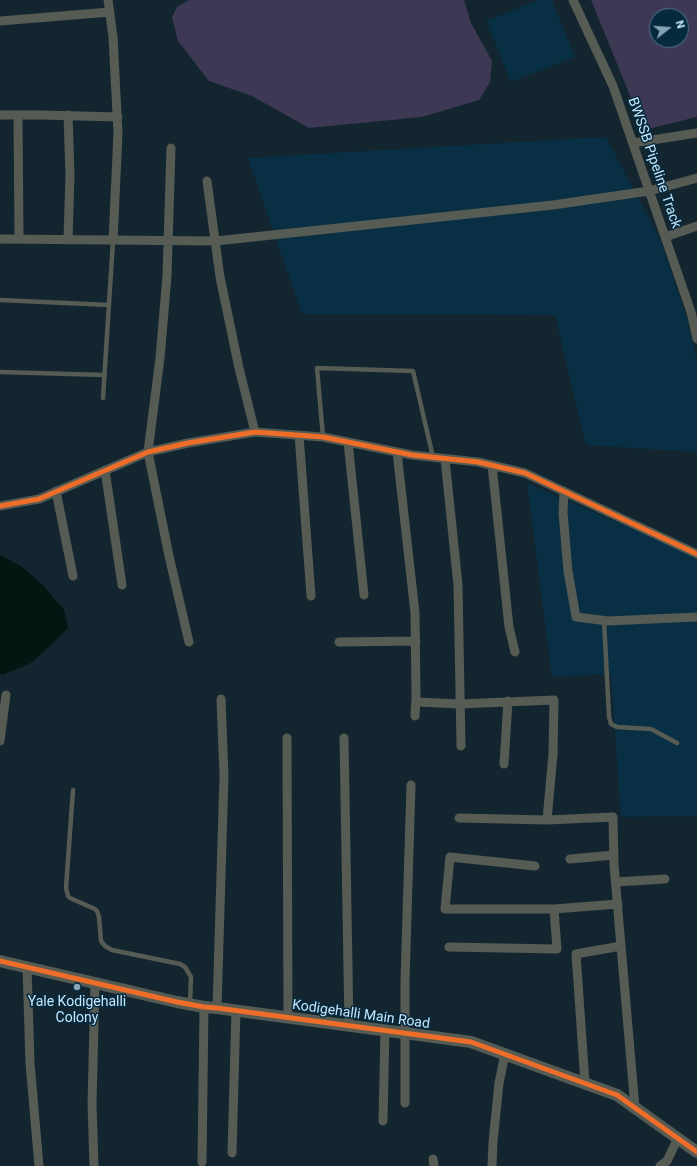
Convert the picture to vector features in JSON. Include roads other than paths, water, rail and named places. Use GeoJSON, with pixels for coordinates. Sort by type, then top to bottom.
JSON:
{"type":"FeatureCollection","features":[{"type":"Feature","properties":{"kind":"street"},"geometry":{"type":"LineString","coordinates":[[108,0],[113,37],[118,117],[113,241]]}},
{"type":"Feature","properties":{"kind":"street","name":"BWSSB Pipeline Track"},"geometry":{"type":"LineString","coordinates":[[572,0],[613,86],[691,312],[697,339]]}},
{"type":"Feature","properties":{"kind":"street"},"geometry":{"type":"LineString","coordinates":[[0,21],[110,12]]}},
{"type":"Feature","properties":{"kind":"street"},"geometry":{"type":"LineString","coordinates":[[0,115],[118,117]]}},
{"type":"Feature","properties":{"kind":"street"},"geometry":{"type":"LineString","coordinates":[[18,115],[19,239]]}},
{"type":"Feature","properties":{"kind":"street"},"geometry":{"type":"LineString","coordinates":[[68,115],[70,175],[68,240]]}},
{"type":"Feature","properties":{"kind":"street"},"geometry":{"type":"LineString","coordinates":[[633,143],[697,133]]}},
{"type":"Feature","properties":{"kind":"street"},"geometry":{"type":"LineString","coordinates":[[171,148],[167,276],[160,358],[148,452],[169,556],[189,642]]}},
{"type":"Feature","properties":{"kind":"street"},"geometry":{"type":"LineString","coordinates":[[0,239],[216,241],[545,206],[649,191],[697,178]]}},
{"type":"Feature","properties":{"kind":"street"},"geometry":{"type":"LineString","coordinates":[[207,181],[220,277],[239,368],[255,432]]}},
{"type":"Feature","properties":{"kind":"street"},"geometry":{"type":"LineString","coordinates":[[665,237],[697,226]]}},
{"type":"Feature","properties":{"kind":"street"},"geometry":{"type":"LineString","coordinates":[[0,506],[39,499],[148,452],[188,443],[255,432],[299,435],[323,437],[397,452],[478,462],[525,473],[697,554]]}},
{"type":"Feature","properties":{"kind":"street"},"geometry":{"type":"LineString","coordinates":[[299,435],[310,596]]}},
{"type":"Feature","properties":{"kind":"street"},"geometry":{"type":"LineString","coordinates":[[348,442],[364,595]]}},
{"type":"Feature","properties":{"kind":"street"},"geometry":{"type":"LineString","coordinates":[[397,452],[415,612],[415,716]]}},
{"type":"Feature","properties":{"kind":"street"},"geometry":{"type":"LineString","coordinates":[[445,459],[458,586],[461,746]]}},
{"type":"Feature","properties":{"kind":"street"},"geometry":{"type":"LineString","coordinates":[[492,465],[509,627],[515,652]]}},
{"type":"Feature","properties":{"kind":"street"},"geometry":{"type":"LineString","coordinates":[[105,470],[122,585]]}},
{"type":"Feature","properties":{"kind":"street"},"geometry":{"type":"LineString","coordinates":[[56,491],[73,576]]}},
{"type":"Feature","properties":{"kind":"street"},"geometry":{"type":"LineString","coordinates":[[564,491],[563,513],[568,571],[576,617],[604,620],[697,617]]}},
{"type":"Feature","properties":{"kind":"street"},"geometry":{"type":"LineString","coordinates":[[339,642],[416,641]]}},
{"type":"Feature","properties":{"kind":"street"},"geometry":{"type":"LineString","coordinates":[[0,741],[6,695]]}},
{"type":"Feature","properties":{"kind":"street"},"geometry":{"type":"LineString","coordinates":[[217,1008],[224,776],[221,699]]}},
{"type":"Feature","properties":{"kind":"street"},"geometry":{"type":"LineString","coordinates":[[416,702],[460,704],[554,700],[553,754],[547,820]]}},
{"type":"Feature","properties":{"kind":"street"},"geometry":{"type":"LineString","coordinates":[[504,764],[508,702]]}},
{"type":"Feature","properties":{"kind":"street"},"geometry":{"type":"LineString","coordinates":[[287,738],[288,1017]]}},
{"type":"Feature","properties":{"kind":"street"},"geometry":{"type":"LineString","coordinates":[[344,738],[349,1026]]}},
{"type":"Feature","properties":{"kind":"street"},"geometry":{"type":"LineString","coordinates":[[405,1103],[405,981],[410,785]]}},
{"type":"Feature","properties":{"kind":"street"},"geometry":{"type":"LineString","coordinates":[[459,818],[547,820],[613,817],[616,882],[635,1108]]}},
{"type":"Feature","properties":{"kind":"street"},"geometry":{"type":"LineString","coordinates":[[570,859],[614,855]]}},
{"type":"Feature","properties":{"kind":"street"},"geometry":{"type":"LineString","coordinates":[[535,866],[450,857],[445,909],[554,909],[618,904]]}},
{"type":"Feature","properties":{"kind":"street"},"geometry":{"type":"LineString","coordinates":[[616,882],[665,879]]}},
{"type":"Feature","properties":{"kind":"street"},"geometry":{"type":"LineString","coordinates":[[449,947],[557,949],[554,909]]}},
{"type":"Feature","properties":{"kind":"street"},"geometry":{"type":"LineString","coordinates":[[585,1083],[576,954],[621,946]]}},
{"type":"Feature","properties":{"kind":"street","name":"Kodigehalli Main Road"},"geometry":{"type":"LineString","coordinates":[[0,961],[204,1007],[471,1042],[617,1095],[697,1152]]}},
{"type":"Feature","properties":{"kind":"street"},"geometry":{"type":"LineString","coordinates":[[27,967],[30,1063],[39,1166]]}},
{"type":"Feature","properties":{"kind":"street"},"geometry":{"type":"LineString","coordinates":[[94,1166],[92,1104],[95,983]]}},
{"type":"Feature","properties":{"kind":"street"},"geometry":{"type":"LineString","coordinates":[[202,1162],[204,1007]]}},
{"type":"Feature","properties":{"kind":"street"},"geometry":{"type":"LineString","coordinates":[[232,1153],[236,1010]]}},
{"type":"Feature","properties":{"kind":"street"},"geometry":{"type":"LineString","coordinates":[[383,1121],[385,1030]]}},
{"type":"Feature","properties":{"kind":"street"},"geometry":{"type":"LineString","coordinates":[[492,1166],[499,1083],[505,1054]]}},
{"type":"Feature","properties":{"kind":"street"},"geometry":{"type":"LineString","coordinates":[[664,1164],[678,1138]]}},
{"type":"Feature","properties":{"kind":"lane"},"geometry":{"type":"LineString","coordinates":[[103,398],[113,241]]}},
{"type":"Feature","properties":{"kind":"lane"},"geometry":{"type":"LineString","coordinates":[[0,300],[109,304]]}},
{"type":"Feature","properties":{"kind":"lane"},"geometry":{"type":"LineString","coordinates":[[323,437],[317,368],[413,371],[433,457]]}},
{"type":"Feature","properties":{"kind":"lane"},"geometry":{"type":"LineString","coordinates":[[0,372],[105,375]]}},
{"type":"Feature","properties":{"kind":"lane"},"geometry":{"type":"LineString","coordinates":[[604,620],[609,717],[611,724],[617,727],[651,729],[677,743]]}},
{"type":"Feature","properties":{"kind":"lane"},"geometry":{"type":"LineString","coordinates":[[72,790],[66,888],[68,896],[97,911],[101,941],[105,946],[112,950],[180,964],[185,967],[191,977],[190,1004]]}},
{"type":"Feature","properties":{"kind":"place","name":"Yale Kodigehalli Colony"},"geometry":{"type":"Point","coordinates":[77,987]}}]}
